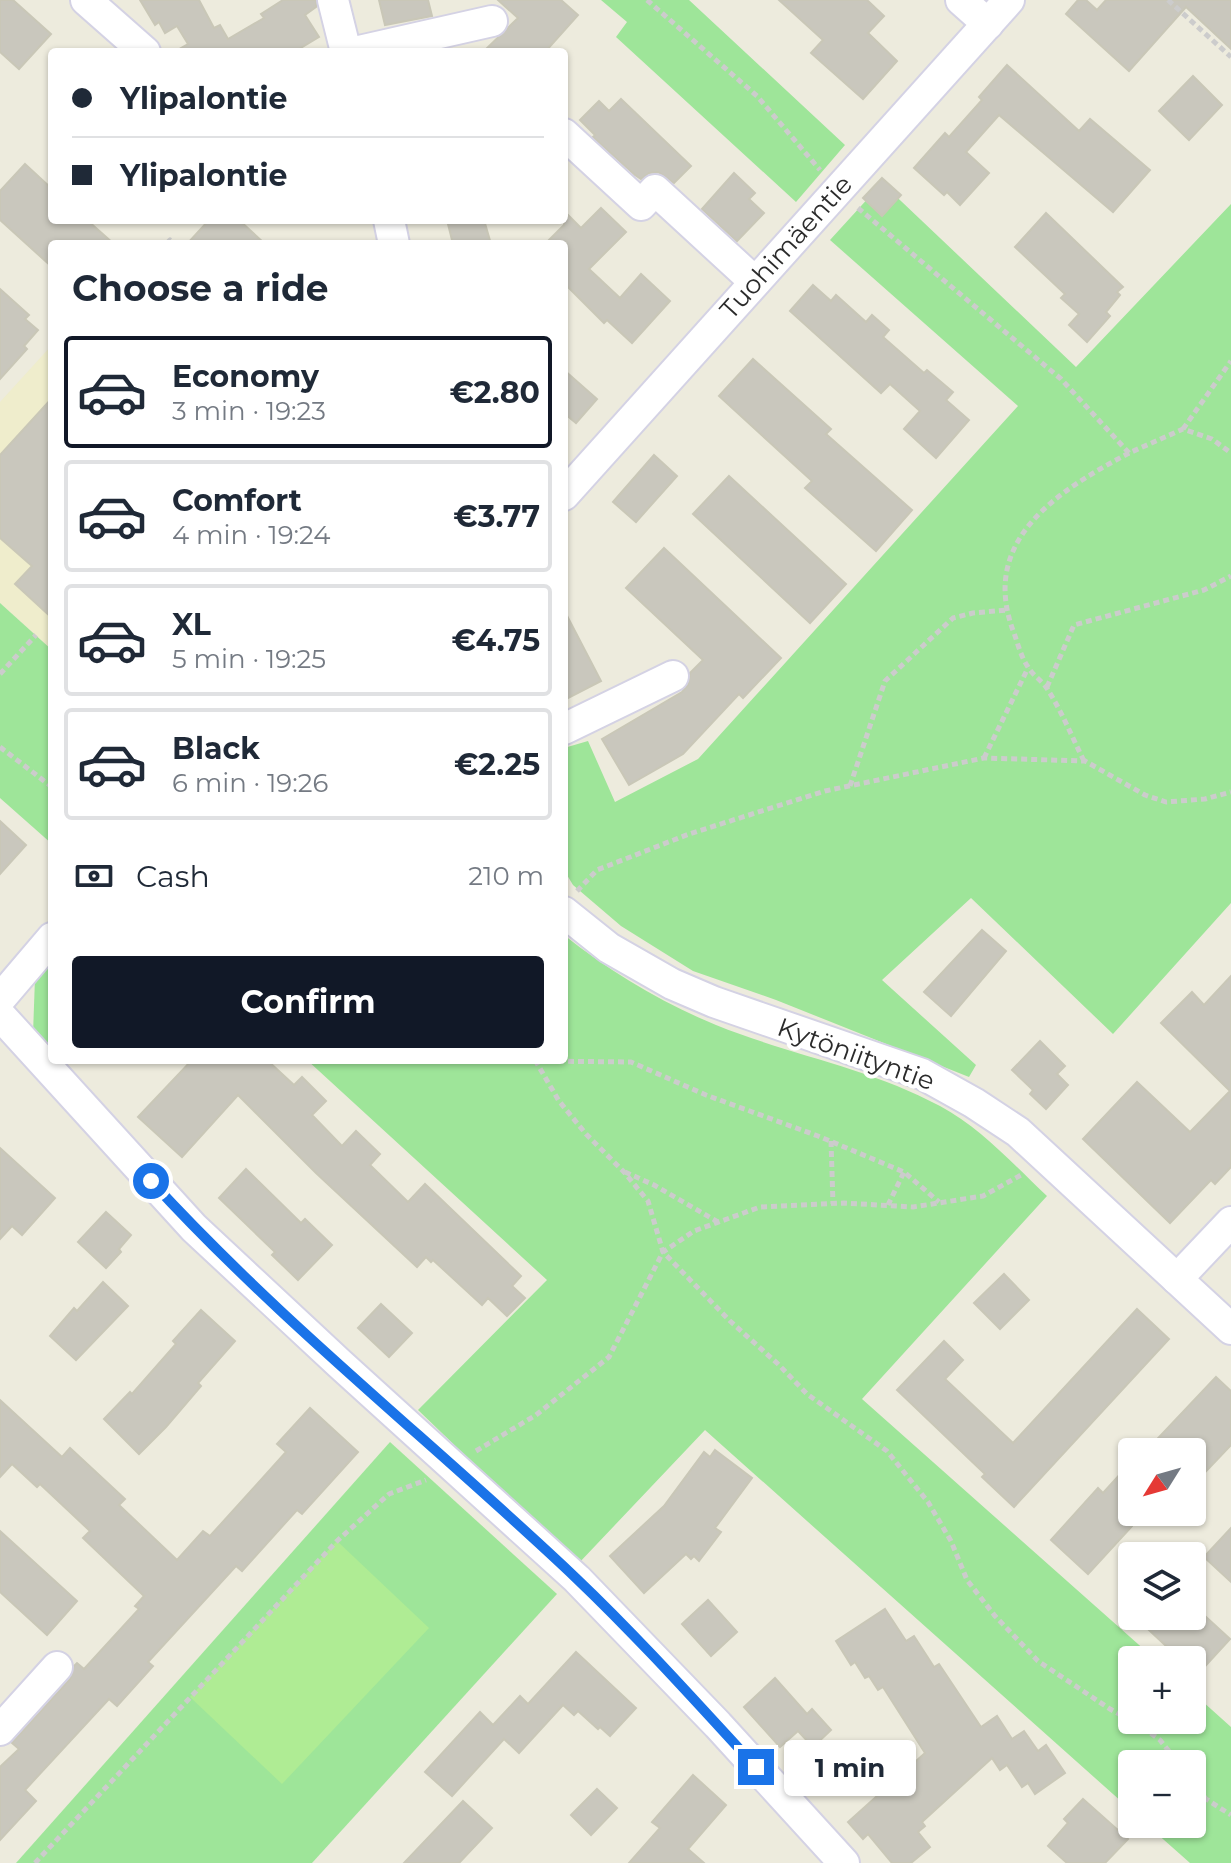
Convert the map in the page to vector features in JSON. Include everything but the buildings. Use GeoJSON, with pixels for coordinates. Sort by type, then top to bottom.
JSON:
{"type":"FeatureCollection","features":[{"type":"Feature","properties":{"kind":"street"},"geometry":{"type":"LineString","coordinates":[[86,0],[140,48]]}},
{"type":"Feature","properties":{"kind":"street"},"geometry":{"type":"LineString","coordinates":[[333,0],[345,48]]}},
{"type":"Feature","properties":{"kind":"street"},"geometry":{"type":"LineString","coordinates":[[961,0],[988,24]]}},
{"type":"Feature","properties":{"kind":"street","name":"Tuohimäentie"},"geometry":{"type":"LineString","coordinates":[[568,491],[755,282],[831,183],[1009,0]]}},
{"type":"Feature","properties":{"kind":"street"},"geometry":{"type":"LineString","coordinates":[[373,48],[492,21]]}},
{"type":"Feature","properties":{"kind":"street"},"geometry":{"type":"LineString","coordinates":[[568,138],[641,205],[655,190],[755,282]]}},
{"type":"Feature","properties":{"kind":"street"},"geometry":{"type":"LineString","coordinates":[[568,727],[673,676]]}},
{"type":"Feature","properties":{"kind":"street","name":"Kytöniityntie"},"geometry":{"type":"LineString","coordinates":[[568,908],[609,948],[672,984],[714,1002],[922,1074],[974,1103],[1018,1132],[1231,1329]]}},
{"type":"Feature","properties":{"kind":"street"},"geometry":{"type":"LineString","coordinates":[[0,999],[48,943]]}},
{"type":"Feature","properties":{"kind":"street"},"geometry":{"type":"LineString","coordinates":[[0,1015],[194,1228],[616,1618],[844,1863]]}},
{"type":"Feature","properties":{"kind":"street"},"geometry":{"type":"LineString","coordinates":[[1177,1279],[1231,1222]]}},
{"type":"Feature","properties":{"kind":"street"},"geometry":{"type":"LineString","coordinates":[[0,1730],[57,1667]]}},
{"type":"Feature","properties":{"kind":"path"},"geometry":{"type":"LineString","coordinates":[[647,0],[757,96],[831,183],[1061,379],[1129,453]]}},
{"type":"Feature","properties":{"kind":"path"},"geometry":{"type":"LineString","coordinates":[[1168,0],[1231,57]]}},
{"type":"Feature","properties":{"kind":"path"},"geometry":{"type":"LineString","coordinates":[[1085,761],[1047,687],[1028,668],[1007,610],[1004,589],[1007,564],[1029,524],[1045,506],[1081,479],[1183,429],[1231,361]]}},
{"type":"Feature","properties":{"kind":"path"},"geometry":{"type":"LineString","coordinates":[[1183,429],[1212,439],[1231,453]]}},
{"type":"Feature","properties":{"kind":"path"},"geometry":{"type":"LineString","coordinates":[[1047,687],[1074,625],[1204,590],[1231,576]]}},
{"type":"Feature","properties":{"kind":"path"},"geometry":{"type":"LineString","coordinates":[[850,786],[885,681],[953,618],[1007,610]]}},
{"type":"Feature","properties":{"kind":"path"},"geometry":{"type":"LineString","coordinates":[[0,674],[36,635]]}},
{"type":"Feature","properties":{"kind":"path"},"geometry":{"type":"LineString","coordinates":[[984,758],[1028,668]]}},
{"type":"Feature","properties":{"kind":"path"},"geometry":{"type":"LineString","coordinates":[[0,747],[48,784]]}},
{"type":"Feature","properties":{"kind":"path"},"geometry":{"type":"LineString","coordinates":[[568,904],[597,870],[689,834],[825,791],[984,758],[1085,761],[1145,795],[1166,802],[1205,799],[1231,792]]}},
{"type":"Feature","properties":{"kind":"path"},"geometry":{"type":"LineString","coordinates":[[568,1061],[631,1062],[706,1095],[831,1141],[904,1172],[940,1203]]}},
{"type":"Feature","properties":{"kind":"path"},"geometry":{"type":"LineString","coordinates":[[538,1064],[559,1101],[648,1201],[663,1252],[807,1394],[887,1451],[928,1502],[977,1596],[1038,1661],[1142,1727],[1168,1750]]}},
{"type":"Feature","properties":{"kind":"path"},"geometry":{"type":"LineString","coordinates":[[831,1141],[833,1204]]}},
{"type":"Feature","properties":{"kind":"path"},"geometry":{"type":"LineString","coordinates":[[35,1863],[337,1541],[389,1494],[439,1474],[536,1415],[609,1357],[663,1252],[694,1231],[760,1207],[833,1204],[913,1207],[940,1203],[983,1196],[1049,1161]]}},
{"type":"Feature","properties":{"kind":"path"},"geometry":{"type":"LineString","coordinates":[[624,1172],[654,1185],[719,1223]]}},
{"type":"Feature","properties":{"kind":"path"},"geometry":{"type":"LineString","coordinates":[[888,1205],[904,1172]]}},
{"type":"Feature","properties":{"kind":"path"},"geometry":{"type":"LineString","coordinates":[[1206,1799],[1231,1815]]}},
{"type":"Feature","properties":{"kind":"shaded area"},"geometry":{"type":"Polygon","coordinates":[[[48,349],[48,646],[0,603],[0,402],[48,349]]]}},
{"type":"Feature","properties":{"kind":"green space"},"geometry":{"type":"Polygon","coordinates":[[[601,0],[689,0],[845,145],[796,202],[616,37],[627,22],[601,0]]]}},
{"type":"Feature","properties":{"kind":"green space"},"geometry":{"type":"Polygon","coordinates":[[[882,183],[1076,367],[1231,204],[1231,903],[1113,1034],[971,898],[882,980],[976,1065],[969,1077],[776,1000],[693,971],[621,926],[573,885],[568,877],[568,747],[588,741],[615,802],[698,759],[1018,406],[830,240],[882,183]]]}},
{"type":"Feature","properties":{"kind":"green space"},"geometry":{"type":"Polygon","coordinates":[[[0,603],[48,646],[48,840],[0,798],[0,603]]]}},
{"type":"Feature","properties":{"kind":"green space"},"geometry":{"type":"Polygon","coordinates":[[[568,938],[599,961],[676,1007],[744,1036],[886,1082],[940,1106],[983,1136],[1047,1196],[862,1399],[1118,1626],[1118,1630],[1122,1630],[1140,1646],[1118,1646],[1118,1734],[1206,1734],[1206,1705],[1231,1727],[1231,1863],[1190,1863],[1162,1838],[1206,1838],[1206,1750],[1118,1750],[1118,1799],[705,1430],[578,1564],[418,1410],[547,1280],[311,1064],[568,1064],[568,938]]]}},
{"type":"Feature","properties":{"kind":"green space"},"geometry":{"type":"Polygon","coordinates":[[[48,964],[48,1051],[33,1034],[35,978],[48,964]]]}},
{"type":"Feature","properties":{"kind":"green space"},"geometry":{"type":"Polygon","coordinates":[[[390,1442],[557,1594],[312,1863],[16,1863],[390,1442]]]}},
{"type":"Feature","properties":{"kind":"green space"},"geometry":{"type":"Polygon","coordinates":[[[337,1541],[429,1628],[282,1784],[190,1697],[337,1541]]]}},
{"type":"Feature","properties":{"kind":"route"},"geometry":{"type":"LineString","coordinates":[[151,1181],[194,1228],[577,1579],[756,1767]]}}]}
